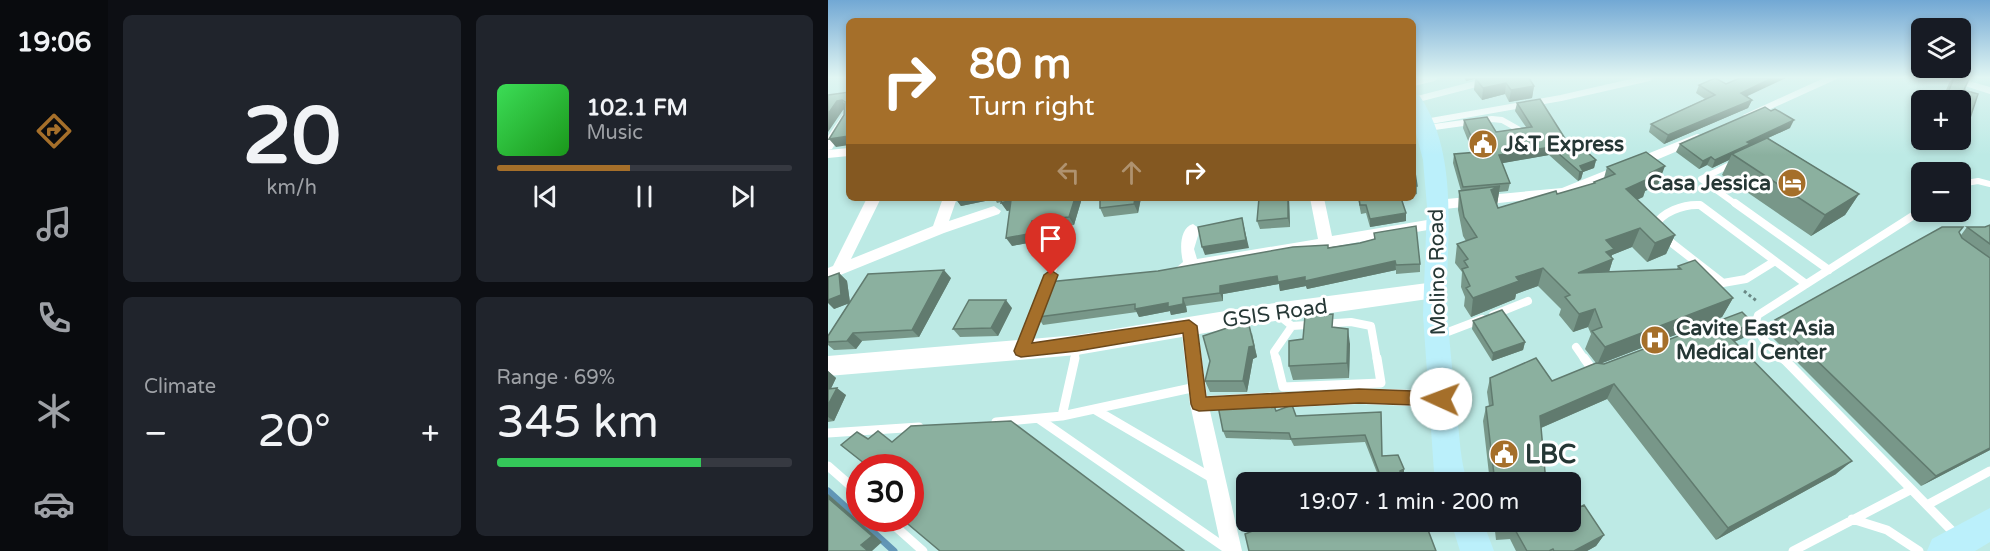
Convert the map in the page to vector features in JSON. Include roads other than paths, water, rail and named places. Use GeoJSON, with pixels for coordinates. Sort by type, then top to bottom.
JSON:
{"type":"FeatureCollection","features":[{"type":"Feature","properties":{"kind":"main road","name":"Molino Road"},"geometry":{"type":"LineString","coordinates":[[1416,107],[1431,146],[1437,214],[1435,290],[1437,336],[1449,472]]}},
{"type":"Feature","properties":{"kind":"main road","name":"GSIS Road"},"geometry":{"type":"LineString","coordinates":[[828,366],[1077,345],[1189,326],[1283,319],[1435,290]]}},
{"type":"Feature","properties":{"kind":"main road"},"geometry":{"type":"LineString","coordinates":[[1959,548],[1990,524]]}},
{"type":"Feature","properties":{"kind":"main road"},"geometry":{"type":"LineString","coordinates":[[1470,532],[1477,551]]}},
{"type":"Feature","properties":{"kind":"street"},"geometry":{"type":"LineString","coordinates":[[1732,123],[1777,104]]}},
{"type":"Feature","properties":{"kind":"street"},"geometry":{"type":"LineString","coordinates":[[828,147],[846,118]]}},
{"type":"Feature","properties":{"kind":"street"},"geometry":{"type":"LineString","coordinates":[[1171,269],[1326,242],[1437,214],[1562,192],[1583,186],[1711,132]]}},
{"type":"Feature","properties":{"kind":"street"},"geometry":{"type":"LineString","coordinates":[[828,154],[846,152]]}},
{"type":"Feature","properties":{"kind":"street"},"geometry":{"type":"LineString","coordinates":[[833,272],[872,201]]}},
{"type":"Feature","properties":{"kind":"street"},"geometry":{"type":"LineString","coordinates":[[939,229],[949,201]]}},
{"type":"Feature","properties":{"kind":"street"},"geometry":{"type":"LineString","coordinates":[[1318,201],[1326,242]]}},
{"type":"Feature","properties":{"kind":"street"},"geometry":{"type":"LineString","coordinates":[[833,272],[939,229],[994,211]]}},
{"type":"Feature","properties":{"kind":"street"},"geometry":{"type":"LineString","coordinates":[[1191,265],[1187,249],[1193,229]]}},
{"type":"Feature","properties":{"kind":"street"},"geometry":{"type":"LineString","coordinates":[[1189,326],[1197,396],[1231,551]]}},
{"type":"Feature","properties":{"kind":"street"},"geometry":{"type":"LineString","coordinates":[[1197,396],[1359,396],[1441,399]]}},
{"type":"Feature","properties":{"kind":"lane"},"geometry":{"type":"LineString","coordinates":[[1424,125],[1532,104]]}},
{"type":"Feature","properties":{"kind":"lane"},"geometry":{"type":"LineString","coordinates":[[1424,125],[1492,119],[1502,120],[1518,129]]}},
{"type":"Feature","properties":{"kind":"lane"},"geometry":{"type":"LineString","coordinates":[[1744,159],[1701,179],[1828,270]]}},
{"type":"Feature","properties":{"kind":"lane"},"geometry":{"type":"LineString","coordinates":[[1971,182],[1978,181],[1990,184]]}},
{"type":"Feature","properties":{"kind":"lane"},"geometry":{"type":"LineString","coordinates":[[1775,261],[1736,284],[1726,285],[1716,280],[1657,232],[1654,222],[1687,205],[1700,205],[1806,284]]}},
{"type":"Feature","properties":{"kind":"lane"},"geometry":{"type":"LineString","coordinates":[[1911,217],[1750,322],[1758,333],[1927,506],[1959,548]]}},
{"type":"Feature","properties":{"kind":"lane"},"geometry":{"type":"LineString","coordinates":[[1021,351],[1057,258]]}},
{"type":"Feature","properties":{"kind":"lane"},"geometry":{"type":"LineString","coordinates":[[1437,336],[1528,301]]}},
{"type":"Feature","properties":{"kind":"lane"},"geometry":{"type":"LineString","coordinates":[[1283,319],[1351,322],[1371,326],[1381,383],[1282,387],[1274,352],[1283,319]]}},
{"type":"Feature","properties":{"kind":"lane"},"geometry":{"type":"LineString","coordinates":[[1062,416],[1077,345]]}},
{"type":"Feature","properties":{"kind":"lane"},"geometry":{"type":"LineString","coordinates":[[1576,347],[1594,373],[1605,368]]}},
{"type":"Feature","properties":{"kind":"lane"},"geometry":{"type":"LineString","coordinates":[[985,423],[1039,419],[1094,409],[1197,396]]}},
{"type":"Feature","properties":{"kind":"lane"},"geometry":{"type":"LineString","coordinates":[[1094,409],[1216,481]]}},
{"type":"Feature","properties":{"kind":"lane"},"geometry":{"type":"LineString","coordinates":[[1039,419],[1231,551]]}},
{"type":"Feature","properties":{"kind":"lane"},"geometry":{"type":"LineString","coordinates":[[828,433],[930,426]]}},
{"type":"Feature","properties":{"kind":"lane"},"geometry":{"type":"LineString","coordinates":[[828,466],[846,482]]}},
{"type":"Feature","properties":{"kind":"lane"},"geometry":{"type":"LineString","coordinates":[[1927,506],[1990,471]]}},
{"type":"Feature","properties":{"kind":"lane"},"geometry":{"type":"LineString","coordinates":[[1792,551],[1910,490]]}},
{"type":"Feature","properties":{"kind":"lane"},"geometry":{"type":"LineString","coordinates":[[1852,519],[1872,522],[1894,533],[1918,551]]}},
{"type":"Feature","properties":{"kind":"lane"},"geometry":{"type":"LineString","coordinates":[[902,532],[923,551]]}},
{"type":"Feature","properties":{"kind":"waterway"},"geometry":{"type":"LineString","coordinates":[[828,491],[894,551]]}},
{"type":"Feature","properties":{"kind":"place","name":"J&T Express"},"geometry":{"type":"Point","coordinates":[1483,144]}},
{"type":"Feature","properties":{"kind":"place","name":"Casa Jessica"},"geometry":{"type":"Point","coordinates":[1792,183]}},
{"type":"Feature","properties":{"kind":"place","name":"Cavite East Asia Medical Center"},"geometry":{"type":"Point","coordinates":[1655,340]}},
{"type":"Feature","properties":{"kind":"place","name":"LBC"},"geometry":{"type":"Point","coordinates":[1504,454]}}]}
